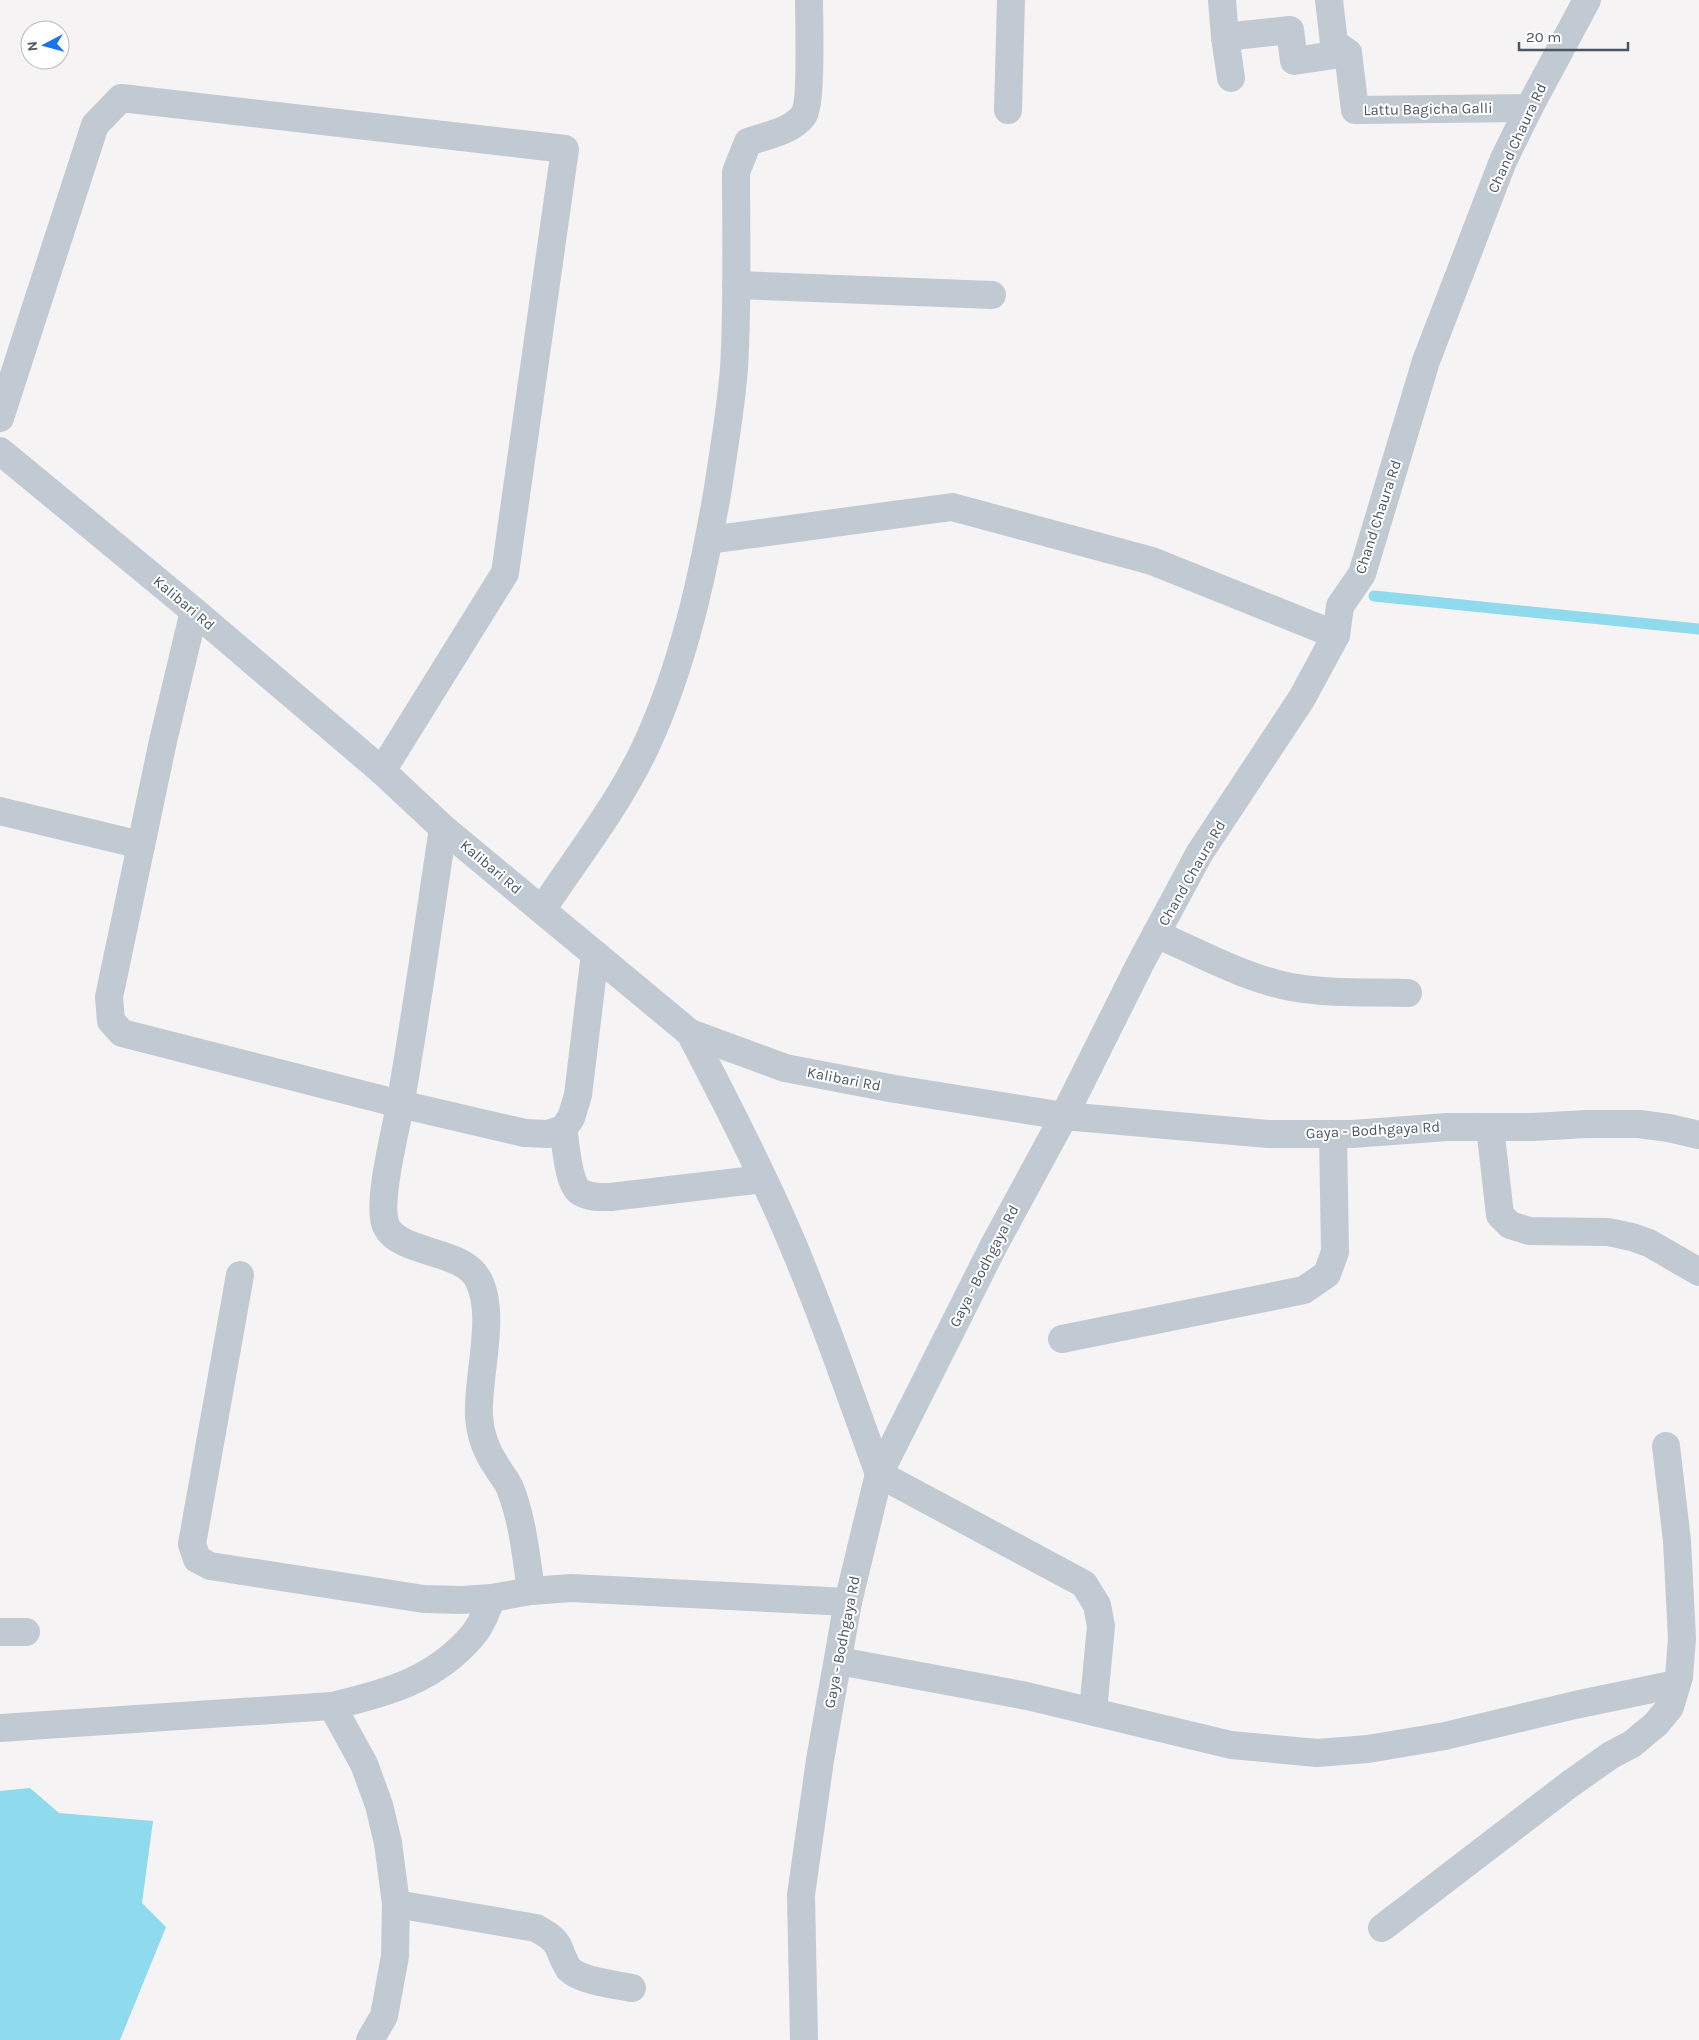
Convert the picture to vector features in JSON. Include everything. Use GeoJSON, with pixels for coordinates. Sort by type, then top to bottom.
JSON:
{"type":"FeatureCollection","features":[{"type":"Feature","properties":{"kind":"street"},"geometry":{"type":"LineString","coordinates":[[542,910],[614,803],[644,749],[668,694],[686,634],[709,540],[725,443],[734,368],[736,172],[748,142],[794,125],[805,115],[808,95],[809,0]]}},
{"type":"Feature","properties":{"kind":"street"},"geometry":{"type":"LineString","coordinates":[[1008,110],[1011,0]]}},
{"type":"Feature","properties":{"kind":"street"},"geometry":{"type":"LineString","coordinates":[[1222,0],[1231,78]]}},
{"type":"Feature","properties":{"kind":"street"},"geometry":{"type":"LineString","coordinates":[[1328,0],[1334,43],[1348,53]]}},
{"type":"Feature","properties":{"kind":"street","name":"Chand Chaura Rd"},"geometry":{"type":"LineString","coordinates":[[1064,1116],[1156,934],[1199,854],[1302,698],[1336,635],[1340,606],[1362,574],[1426,361],[1503,161],[1587,0]]}},
{"type":"Feature","properties":{"kind":"street"},"geometry":{"type":"LineString","coordinates":[[1225,37],[1290,30],[1294,61],[1348,53]]}},
{"type":"Feature","properties":{"kind":"street","name":"Lattu Bagicha Galli"},"geometry":{"type":"LineString","coordinates":[[1348,53],[1355,110],[1529,108]]}},
{"type":"Feature","properties":{"kind":"street"},"geometry":{"type":"LineString","coordinates":[[0,418],[95,125],[121,98],[564,149],[505,573],[382,771]]}},
{"type":"Feature","properties":{"kind":"street"},"geometry":{"type":"LineString","coordinates":[[736,285],[992,295]]}},
{"type":"Feature","properties":{"kind":"street","name":"Kalibari Rd"},"geometry":{"type":"LineString","coordinates":[[0,451],[194,611],[382,771],[444,828],[690,1032],[786,1068],[894,1089],[1064,1116]]}},
{"type":"Feature","properties":{"kind":"street"},"geometry":{"type":"LineString","coordinates":[[709,540],[952,507],[1152,561],[1336,635]]}},
{"type":"Feature","properties":{"kind":"street"},"geometry":{"type":"LineString","coordinates":[[194,611],[109,997],[111,1021],[122,1033],[400,1104],[525,1133],[548,1134],[563,1129],[571,1118],[578,1095],[595,954]]}},
{"type":"Feature","properties":{"kind":"street"},"geometry":{"type":"LineString","coordinates":[[0,811],[141,845]]}},
{"type":"Feature","properties":{"kind":"street"},"geometry":{"type":"LineString","coordinates":[[444,828],[383,1202],[385,1222],[390,1233],[399,1241],[416,1245],[466,1265],[477,1276],[484,1291],[486,1315],[479,1415],[483,1443],[509,1486],[521,1522],[532,1591]]}},
{"type":"Feature","properties":{"kind":"street"},"geometry":{"type":"LineString","coordinates":[[1156,934],[1258,978],[1291,987],[1408,993]]}},
{"type":"Feature","properties":{"kind":"street"},"geometry":{"type":"LineString","coordinates":[[690,1032],[738,1126],[785,1228],[825,1326],[879,1474],[1084,1584],[1097,1605],[1101,1626],[1093,1711]]}},
{"type":"Feature","properties":{"kind":"street","name":"Gaya - Bodhgaya Rd"},"geometry":{"type":"LineString","coordinates":[[804,2040],[801,1895],[820,1760],[839,1662],[848,1602],[879,1474],[993,1247],[1064,1116],[1268,1134],[1333,1134],[1447,1127],[1639,1124],[1699,1135]]}},
{"type":"Feature","properties":{"kind":"street"},"geometry":{"type":"LineString","coordinates":[[1490,1127],[1500,1215],[1510,1225],[1529,1231],[1608,1232],[1632,1237],[1649,1243],[1699,1272]]}},
{"type":"Feature","properties":{"kind":"street"},"geometry":{"type":"LineString","coordinates":[[563,1129],[572,1180],[579,1192],[593,1196],[611,1197],[763,1179]]}},
{"type":"Feature","properties":{"kind":"street"},"geometry":{"type":"LineString","coordinates":[[1062,1339],[1304,1290],[1327,1274],[1335,1252],[1333,1134]]}},
{"type":"Feature","properties":{"kind":"street"},"geometry":{"type":"LineString","coordinates":[[240,1275],[192,1544],[197,1559],[210,1566],[424,1599],[462,1600],[492,1598],[532,1591],[571,1588],[848,1602]]}},
{"type":"Feature","properties":{"kind":"street"},"geometry":{"type":"LineString","coordinates":[[1382,1928],[1570,1784],[1611,1755],[1632,1744],[1656,1724],[1670,1707],[1679,1677],[1689,1587],[1677,1541],[1666,1446]]}},
{"type":"Feature","properties":{"kind":"street"},"geometry":{"type":"LineString","coordinates":[[0,1728],[332,1706],[382,1694],[421,1678],[450,1657],[474,1634],[492,1598]]}},
{"type":"Feature","properties":{"kind":"street"},"geometry":{"type":"LineString","coordinates":[[839,1662],[1026,1696],[1231,1745],[1317,1753],[1368,1749],[1445,1736],[1575,1705],[1676,1684]]}},
{"type":"Feature","properties":{"kind":"street"},"geometry":{"type":"LineString","coordinates":[[332,1706],[364,1764],[379,1805],[388,1843],[396,1904],[395,1956],[384,2016],[370,2040]]}},
{"type":"Feature","properties":{"kind":"street"},"geometry":{"type":"LineString","coordinates":[[396,1904],[536,1928],[548,1934],[558,1946],[570,1970],[584,1977],[632,1988]]}},
{"type":"Feature","properties":{"kind":"water"},"geometry":{"type":"Polygon","coordinates":[[[30,1788],[59,1813],[153,1821],[142,1903],[166,1927],[120,2040],[0,2040],[0,1791],[30,1788]]]}},
{"type":"Feature","properties":{"kind":"waterway"},"geometry":{"type":"LineString","coordinates":[[1374,596],[1699,629]]}}]}
